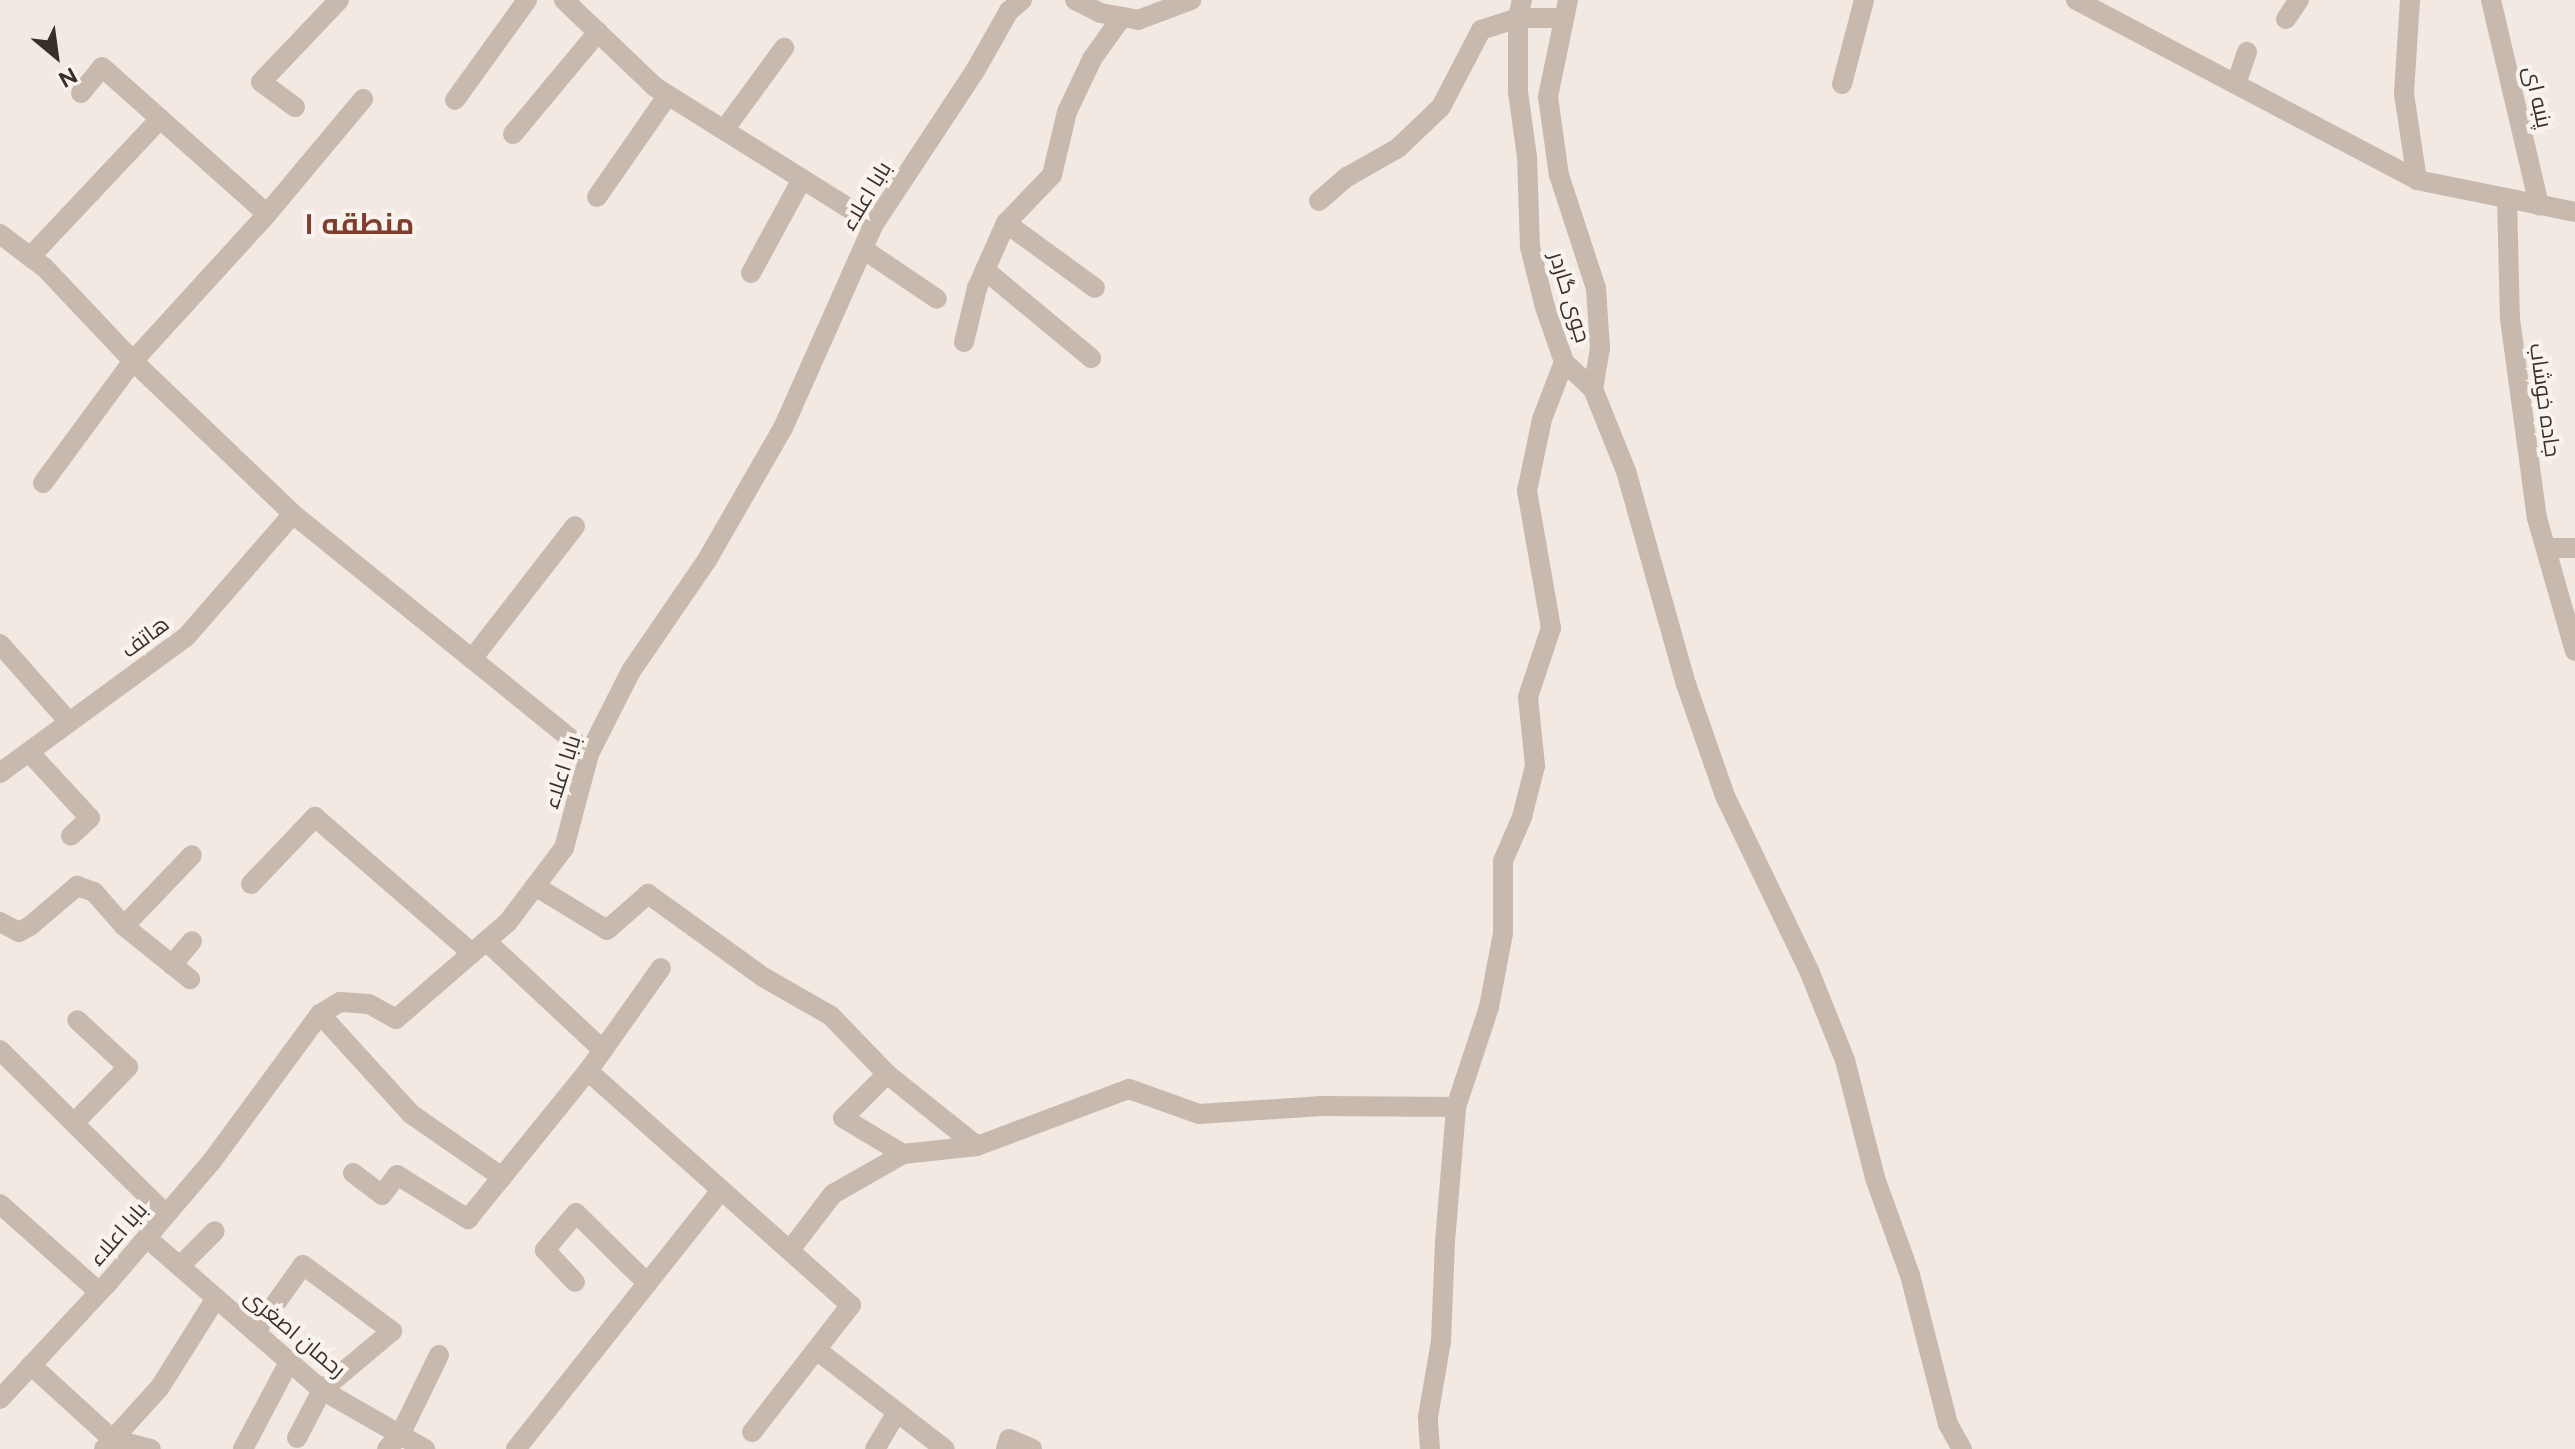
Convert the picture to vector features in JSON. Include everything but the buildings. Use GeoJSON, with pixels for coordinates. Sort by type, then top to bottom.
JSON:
{"type":"FeatureCollection","features":[{"type":"Feature","properties":{"kind":"street"},"geometry":{"type":"LineString","coordinates":[[295,107],[261,82],[339,0]]}},
{"type":"Feature","properties":{"kind":"street"},"geometry":{"type":"LineString","coordinates":[[455,100],[527,0]]}},
{"type":"Feature","properties":{"kind":"street"},"geometry":{"type":"LineString","coordinates":[[564,0],[668,95],[874,224]]}},
{"type":"Feature","properties":{"kind":"street","name":"بابا اعلاء"},"geometry":{"type":"LineString","coordinates":[[3,1390],[31,1365],[99,1292],[212,1161],[320,1014],[340,1002],[369,1004],[396,1019],[508,922],[564,848],[589,754],[631,671],[707,560],[783,428],[874,224],[975,71],[1009,11],[1022,0]]}},
{"type":"Feature","properties":{"kind":"street"},"geometry":{"type":"LineString","coordinates":[[1075,0],[1100,13],[1138,20],[1191,0]]}},
{"type":"Feature","properties":{"kind":"street"},"geometry":{"type":"LineString","coordinates":[[1842,84],[1864,0]]}},
{"type":"Feature","properties":{"kind":"street"},"geometry":{"type":"LineString","coordinates":[[2076,0],[2417,180],[2575,212]]}},
{"type":"Feature","properties":{"kind":"street"},"geometry":{"type":"LineString","coordinates":[[2286,19],[2299,0]]}},
{"type":"Feature","properties":{"kind":"street"},"geometry":{"type":"LineString","coordinates":[[2410,0],[2404,94],[2417,180]]}},
{"type":"Feature","properties":{"kind":"street","name":"پنبه ای"},"geometry":{"type":"LineString","coordinates":[[2491,0],[2539,205]]}},
{"type":"Feature","properties":{"kind":"street"},"geometry":{"type":"LineString","coordinates":[[1319,201],[1347,177],[1398,148],[1441,107],[1481,30],[1520,9],[1565,9]]}},
{"type":"Feature","properties":{"kind":"street","name":"جوی گاردر"},"geometry":{"type":"LineString","coordinates":[[1520,9],[1518,92],[1527,157],[1530,247],[1564,362],[1593,389]]}},
{"type":"Feature","properties":{"kind":"street","name":"جوی گاردر"},"geometry":{"type":"LineString","coordinates":[[1565,9],[1548,97],[1559,175],[1596,288],[1600,348],[1593,389]]}},
{"type":"Feature","properties":{"kind":"street"},"geometry":{"type":"LineString","coordinates":[[964,342],[985,270],[1006,223],[1052,175],[1067,112],[1092,59],[1122,17]]}},
{"type":"Feature","properties":{"kind":"street"},"geometry":{"type":"LineString","coordinates":[[513,134],[598,32]]}},
{"type":"Feature","properties":{"kind":"street"},"geometry":{"type":"LineString","coordinates":[[724,130],[784,48]]}},
{"type":"Feature","properties":{"kind":"street"},"geometry":{"type":"LineString","coordinates":[[2236,84],[2247,52]]}},
{"type":"Feature","properties":{"kind":"street"},"geometry":{"type":"LineString","coordinates":[[81,93],[102,67],[267,214]]}},
{"type":"Feature","properties":{"kind":"street"},"geometry":{"type":"LineString","coordinates":[[597,197],[668,95]]}},
{"type":"Feature","properties":{"kind":"street"},"geometry":{"type":"LineString","coordinates":[[43,483],[133,361],[267,214],[363,99]]}},
{"type":"Feature","properties":{"kind":"street"},"geometry":{"type":"LineString","coordinates":[[30,257],[160,119]]}},
{"type":"Feature","properties":{"kind":"street"},"geometry":{"type":"LineString","coordinates":[[751,273],[802,179]]}},
{"type":"Feature","properties":{"kind":"street","name":"جاده خوشاب"},"geometry":{"type":"LineString","coordinates":[[2507,198],[2510,319],[2537,518],[2575,651]]}},
{"type":"Feature","properties":{"kind":"street"},"geometry":{"type":"LineString","coordinates":[[1006,223],[1095,288]]}},
{"type":"Feature","properties":{"kind":"street"},"geometry":{"type":"LineString","coordinates":[[0,234],[30,257],[293,514],[589,754]]}},
{"type":"Feature","properties":{"kind":"street"},"geometry":{"type":"LineString","coordinates":[[863,249],[937,299]]}},
{"type":"Feature","properties":{"kind":"street"},"geometry":{"type":"LineString","coordinates":[[985,270],[1091,358]]}},
{"type":"Feature","properties":{"kind":"street"},"geometry":{"type":"LineString","coordinates":[[1430,1449],[1428,1417],[1441,1341],[1456,1107],[1489,1007],[1503,933],[1503,861],[1522,817],[1535,766],[1528,697],[1551,628],[1527,491],[1542,419],[1564,362]]}},
{"type":"Feature","properties":{"kind":"street"},"geometry":{"type":"LineString","coordinates":[[1593,389],[1626,471],[1686,684],[1725,796],[1810,973],[1845,1060],[1875,1178],[1910,1275],[1948,1424],[1962,1449]]}},
{"type":"Feature","properties":{"kind":"street","name":"هاتف"},"geometry":{"type":"LineString","coordinates":[[0,773],[186,637],[293,514]]}},
{"type":"Feature","properties":{"kind":"street"},"geometry":{"type":"LineString","coordinates":[[472,659],[575,526]]}},
{"type":"Feature","properties":{"kind":"street"},"geometry":{"type":"LineString","coordinates":[[2546,548],[2575,548]]}},
{"type":"Feature","properties":{"kind":"street"},"geometry":{"type":"LineString","coordinates":[[0,644],[69,722]]}},
{"type":"Feature","properties":{"kind":"street"},"geometry":{"type":"LineString","coordinates":[[29,752],[90,818],[71,836]]}},
{"type":"Feature","properties":{"kind":"street"},"geometry":{"type":"LineString","coordinates":[[251,884],[315,817],[603,1050]]}},
{"type":"Feature","properties":{"kind":"street"},"geometry":{"type":"LineString","coordinates":[[124,926],[192,855]]}},
{"type":"Feature","properties":{"kind":"street"},"geometry":{"type":"LineString","coordinates":[[0,922],[19,932],[77,886],[94,892],[124,926],[190,979]]}},
{"type":"Feature","properties":{"kind":"street"},"geometry":{"type":"LineString","coordinates":[[535,886],[607,930],[648,894],[763,977],[831,1016],[887,1074],[977,1146]]}},
{"type":"Feature","properties":{"kind":"street"},"geometry":{"type":"LineString","coordinates":[[172,965],[192,941]]}},
{"type":"Feature","properties":{"kind":"street"},"geometry":{"type":"LineString","coordinates":[[353,1173],[382,1195],[397,1175],[468,1219],[588,1071],[661,968]]}},
{"type":"Feature","properties":{"kind":"street"},"geometry":{"type":"LineString","coordinates":[[320,1014],[411,1114],[502,1177]]}},
{"type":"Feature","properties":{"kind":"street"},"geometry":{"type":"LineString","coordinates":[[74,1123],[128,1067],[77,1020]]}},
{"type":"Feature","properties":{"kind":"street"},"geometry":{"type":"LineString","coordinates":[[0,1050],[166,1214]]}},
{"type":"Feature","properties":{"kind":"street"},"geometry":{"type":"LineString","coordinates":[[588,1071],[851,1305],[752,1432]]}},
{"type":"Feature","properties":{"kind":"street"},"geometry":{"type":"LineString","coordinates":[[887,1074],[843,1118],[903,1154]]}},
{"type":"Feature","properties":{"kind":"street"},"geometry":{"type":"LineString","coordinates":[[790,1250],[833,1194],[903,1154],[977,1146],[1129,1089],[1199,1114],[1322,1106],[1456,1107]]}},
{"type":"Feature","properties":{"kind":"street"},"geometry":{"type":"LineString","coordinates":[[516,1449],[721,1190]]}},
{"type":"Feature","properties":{"kind":"street"},"geometry":{"type":"LineString","coordinates":[[0,1204],[99,1292]]}},
{"type":"Feature","properties":{"kind":"street"},"geometry":{"type":"LineString","coordinates":[[575,1282],[545,1250],[576,1213],[647,1283]]}},
{"type":"Feature","properties":{"kind":"street"},"geometry":{"type":"LineString","coordinates":[[180,1266],[215,1231]]}},
{"type":"Feature","properties":{"kind":"street","name":"رحمان اصغری"},"geometry":{"type":"LineString","coordinates":[[147,1238],[322,1390],[394,1442],[425,1449]]}},
{"type":"Feature","properties":{"kind":"street"},"geometry":{"type":"LineString","coordinates":[[255,1332],[303,1265],[392,1331],[322,1390],[297,1438]]}},
{"type":"Feature","properties":{"kind":"street"},"geometry":{"type":"LineString","coordinates":[[108,1444],[160,1387],[216,1298]]}},
{"type":"Feature","properties":{"kind":"street"},"geometry":{"type":"LineString","coordinates":[[818,1351],[945,1449]]}},
{"type":"Feature","properties":{"kind":"street"},"geometry":{"type":"LineString","coordinates":[[394,1442],[439,1355]]}},
{"type":"Feature","properties":{"kind":"street"},"geometry":{"type":"LineString","coordinates":[[243,1449],[289,1362]]}},
{"type":"Feature","properties":{"kind":"street"},"geometry":{"type":"LineString","coordinates":[[31,1365],[108,1444],[151,1449]]}},
{"type":"Feature","properties":{"kind":"street"},"geometry":{"type":"LineString","coordinates":[[875,1449],[897,1412]]}},
{"type":"Feature","properties":{"kind":"street"},"geometry":{"type":"LineString","coordinates":[[1006,1449],[1009,1439],[1032,1449]]}},
{"type":"Feature","properties":{"kind":"district","name":"منطقه ۱"},"geometry":{"type":"Point","coordinates":[359,224]}}]}
